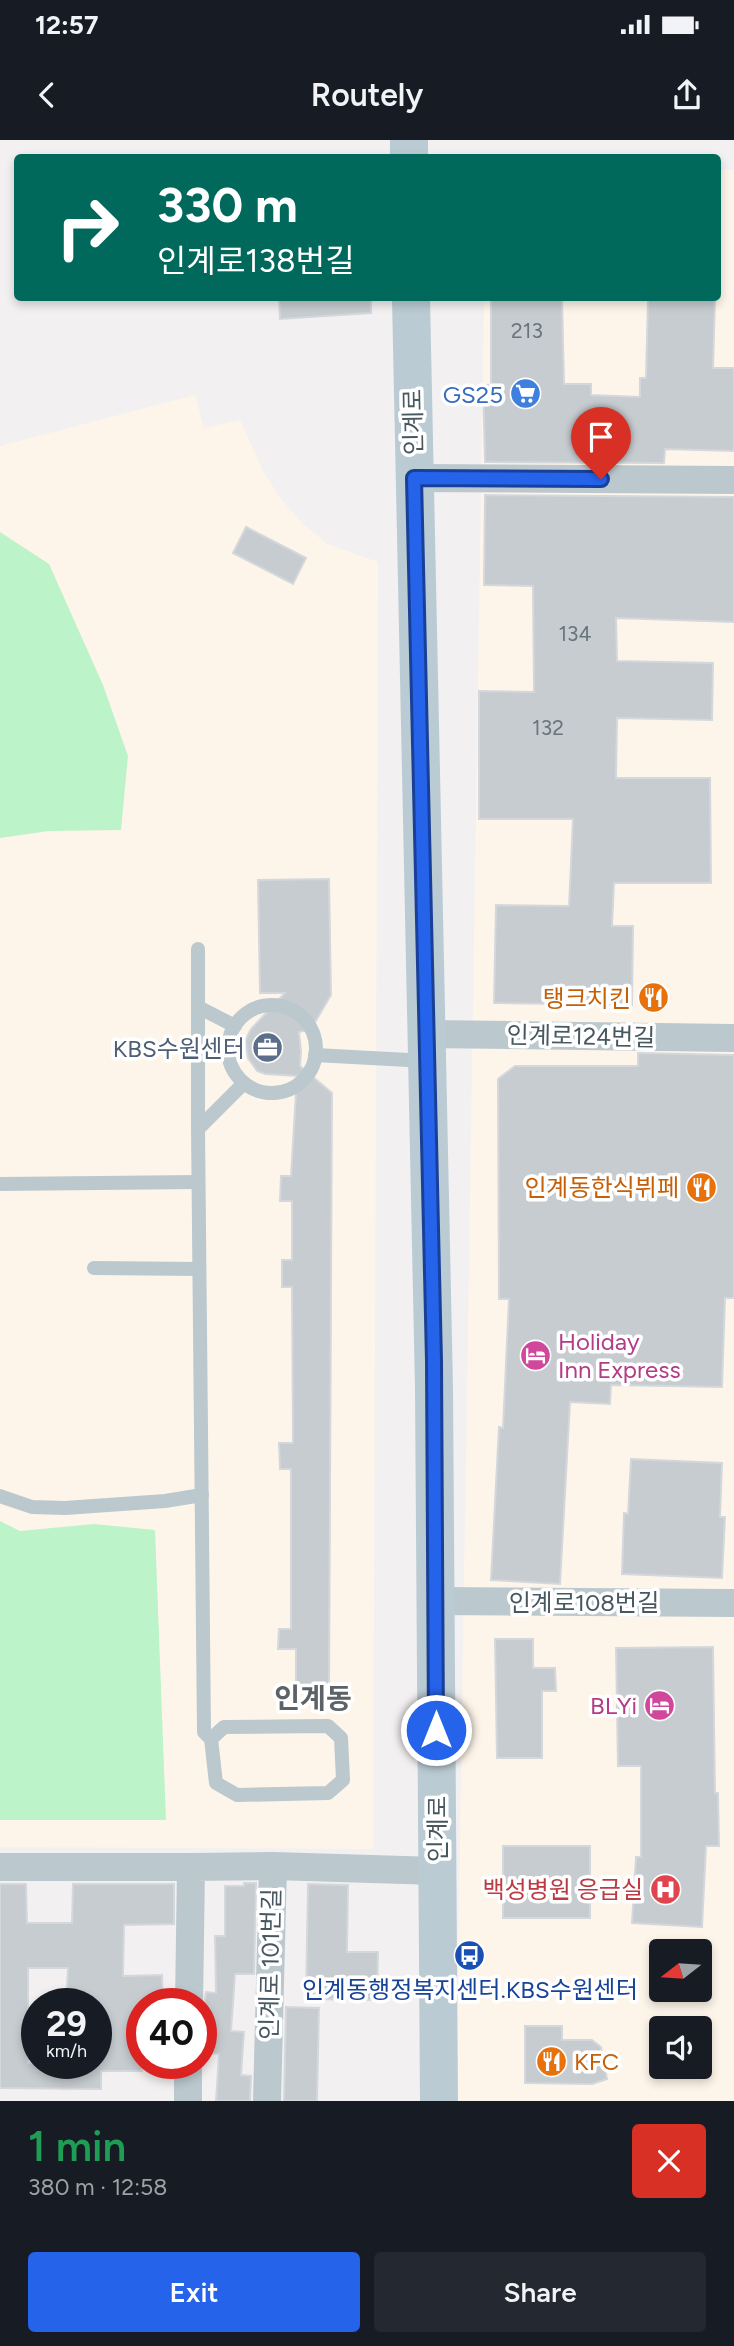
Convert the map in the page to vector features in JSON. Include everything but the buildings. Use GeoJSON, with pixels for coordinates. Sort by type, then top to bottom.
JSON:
{"type":"FeatureCollection","features":[{"type":"Feature","properties":{"kind":"street","name":"인계로"},"geometry":{"type":"LineString","coordinates":[[411,301],[434,1401],[439,2101]]}},
{"type":"Feature","properties":{"kind":"street"},"geometry":{"type":"LineString","coordinates":[[414,478],[734,480]]}},
{"type":"Feature","properties":{"kind":"street","name":"인계로124번길"},"geometry":{"type":"LineString","coordinates":[[428,1048],[734,1038]]}},
{"type":"Feature","properties":{"kind":"street","name":"인계로108번길"},"geometry":{"type":"LineString","coordinates":[[435,1601],[734,1603]]}},
{"type":"Feature","properties":{"kind":"street"},"geometry":{"type":"LineString","coordinates":[[0,1867],[272,1866]]}},
{"type":"Feature","properties":{"kind":"street","name":"인계로 101번길"},"geometry":{"type":"LineString","coordinates":[[267,2101],[272,1866],[437,1871]]}},
{"type":"Feature","properties":{"kind":"street"},"geometry":{"type":"LineString","coordinates":[[189,1988],[191,1867]]}},
{"type":"Feature","properties":{"kind":"street"},"geometry":{"type":"LineString","coordinates":[[188,2079],[188,2101]]}},
{"type":"Feature","properties":{"kind":"lane"},"geometry":{"type":"LineString","coordinates":[[198,949],[204,1732],[211,1739],[216,1783],[237,1795],[328,1793],[343,1780],[341,1738],[328,1726],[224,1727],[211,1739]]}},
{"type":"Feature","properties":{"kind":"lane"},"geometry":{"type":"LineString","coordinates":[[268,1005],[282,1006],[296,1012],[306,1021],[313,1034],[316,1048],[314,1055],[308,1074],[298,1084],[285,1091],[271,1093],[257,1091],[234,1073],[228,1044],[241,1017],[253,1009],[268,1005]]}},
{"type":"Feature","properties":{"kind":"lane"},"geometry":{"type":"LineString","coordinates":[[198,1007],[235,1026]]}},
{"type":"Feature","properties":{"kind":"lane"},"geometry":{"type":"LineString","coordinates":[[314,1055],[428,1048]]}},
{"type":"Feature","properties":{"kind":"lane"},"geometry":{"type":"LineString","coordinates":[[198,1129],[244,1083]]}},
{"type":"Feature","properties":{"kind":"lane"},"geometry":{"type":"LineString","coordinates":[[0,1184],[198,1182]]}},
{"type":"Feature","properties":{"kind":"lane"},"geometry":{"type":"LineString","coordinates":[[94,1268],[199,1269]]}},
{"type":"Feature","properties":{"kind":"lane"},"geometry":{"type":"LineString","coordinates":[[0,1496],[32,1507],[65,1508],[165,1501],[202,1495]]}},
{"type":"Feature","properties":{"kind":"shaded area"},"geometry":{"type":"Polygon","coordinates":[[[721,170],[734,170],[734,2101],[456,2101],[484,301],[721,301],[721,170]]]}},
{"type":"Feature","properties":{"kind":"shaded area","name":"KBS수원센터"},"geometry":{"type":"Polygon","coordinates":[[[195,395],[204,428],[240,420],[263,471],[280,498],[303,524],[327,544],[378,562],[373,1849],[0,1847],[0,446],[195,395]]]}},
{"type":"Feature","properties":{"kind":"green space"},"geometry":{"type":"Polygon","coordinates":[[[0,532],[49,564],[103,685],[128,756],[121,830],[49,831],[0,838],[0,532]]]}},
{"type":"Feature","properties":{"kind":"green space"},"geometry":{"type":"Polygon","coordinates":[[[0,1521],[20,1531],[94,1524],[155,1530],[166,1820],[0,1820],[0,1521]]]}},
{"type":"Feature","properties":{"kind":"place","name":"GS25"},"geometry":{"type":"Point","coordinates":[526,394]}},
{"type":"Feature","properties":{"kind":"place","name":"탱크치킨"},"geometry":{"type":"Point","coordinates":[654,998]}},
{"type":"Feature","properties":{"kind":"place","name":"KBS수원센터"},"geometry":{"type":"Point","coordinates":[268,1048]}},
{"type":"Feature","properties":{"kind":"place","name":"인계동한식뷔페"},"geometry":{"type":"Point","coordinates":[702,1187]}},
{"type":"Feature","properties":{"kind":"place","name":"Holiday Inn Express"},"geometry":{"type":"Point","coordinates":[535,1355]}},
{"type":"Feature","properties":{"kind":"place","name":"BLYi"},"geometry":{"type":"Point","coordinates":[660,1705]}},
{"type":"Feature","properties":{"kind":"place","name":"백성병원 응급실"},"geometry":{"type":"Point","coordinates":[666,1889]}},
{"type":"Feature","properties":{"kind":"place","name":"인계동행정복지센터.KBS수원센터"},"geometry":{"type":"Point","coordinates":[470,1955]}},
{"type":"Feature","properties":{"kind":"place","name":"KFC"},"geometry":{"type":"Point","coordinates":[551,2061]}},
{"type":"Feature","properties":{"kind":"district","name":"인계동"},"geometry":{"type":"Point","coordinates":[313,1698]}},
{"type":"Feature","properties":{"kind":"route"},"geometry":{"type":"LineString","coordinates":[[436,1730],[434,1361],[414,478],[601,479]]}}]}
